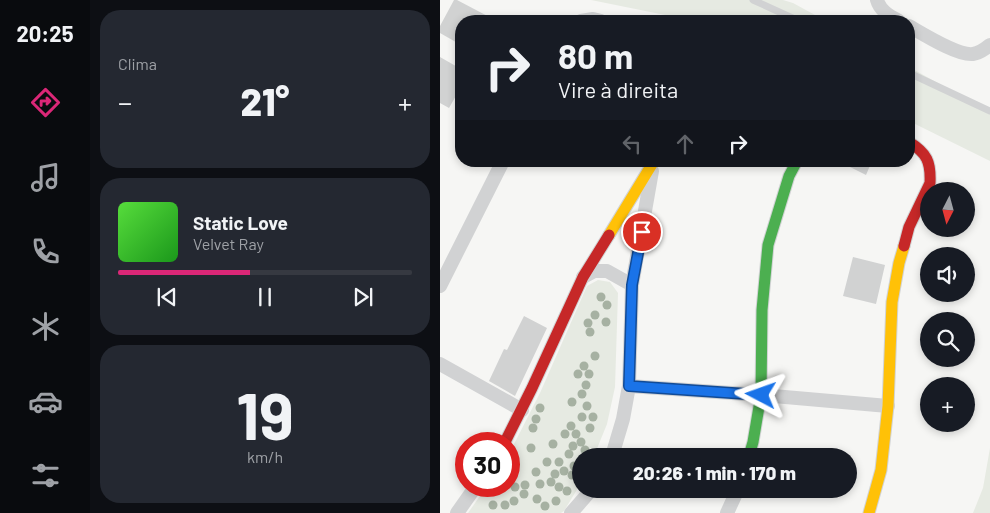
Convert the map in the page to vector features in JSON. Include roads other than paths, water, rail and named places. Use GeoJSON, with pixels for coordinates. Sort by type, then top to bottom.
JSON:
{"type":"FeatureCollection","features":[{"type":"Feature","properties":{"kind":"street"},"geometry":{"type":"LineString","coordinates":[[877,0],[878,5],[887,15]]}},
{"type":"Feature","properties":{"kind":"street"},"geometry":{"type":"LineString","coordinates":[[915,29],[959,52],[972,54],[984,50],[990,45]]}},
{"type":"Feature","properties":{"kind":"street"},"geometry":{"type":"LineString","coordinates":[[869,513],[881,470],[888,406],[892,302],[899,263],[909,227],[930,183],[928,158],[915,145]]}},
{"type":"Feature","properties":{"kind":"street"},"geometry":{"type":"LineString","coordinates":[[440,286],[501,167]]}},
{"type":"Feature","properties":{"kind":"street"},"geometry":{"type":"LineString","coordinates":[[510,432],[582,277],[651,167]]}},
{"type":"Feature","properties":{"kind":"street"},"geometry":{"type":"LineString","coordinates":[[614,448],[623,419],[629,386],[632,285],[653,167]]}},
{"type":"Feature","properties":{"kind":"street"},"geometry":{"type":"LineString","coordinates":[[751,448],[761,395],[762,310],[768,245],[789,176],[794,167]]}},
{"type":"Feature","properties":{"kind":"street"},"geometry":{"type":"LineString","coordinates":[[582,277],[594,271],[607,271],[632,285]]}},
{"type":"Feature","properties":{"kind":"street"},"geometry":{"type":"LineString","coordinates":[[440,364],[522,410]]}},
{"type":"Feature","properties":{"kind":"street"},"geometry":{"type":"LineString","coordinates":[[629,386],[888,406]]}},
{"type":"Feature","properties":{"kind":"street"},"geometry":{"type":"LineString","coordinates":[[458,513],[469,497]]}},
{"type":"Feature","properties":{"kind":"street"},"geometry":{"type":"LineString","coordinates":[[571,513],[584,498]]}},
{"type":"Feature","properties":{"kind":"street"},"geometry":{"type":"LineString","coordinates":[[727,513],[734,498]]}},
{"type":"Feature","properties":{"kind":"lane"},"geometry":{"type":"LineString","coordinates":[[754,0],[786,15]]}},
{"type":"Feature","properties":{"kind":"lane"},"geometry":{"type":"LineString","coordinates":[[915,76],[990,111]]}}]}
